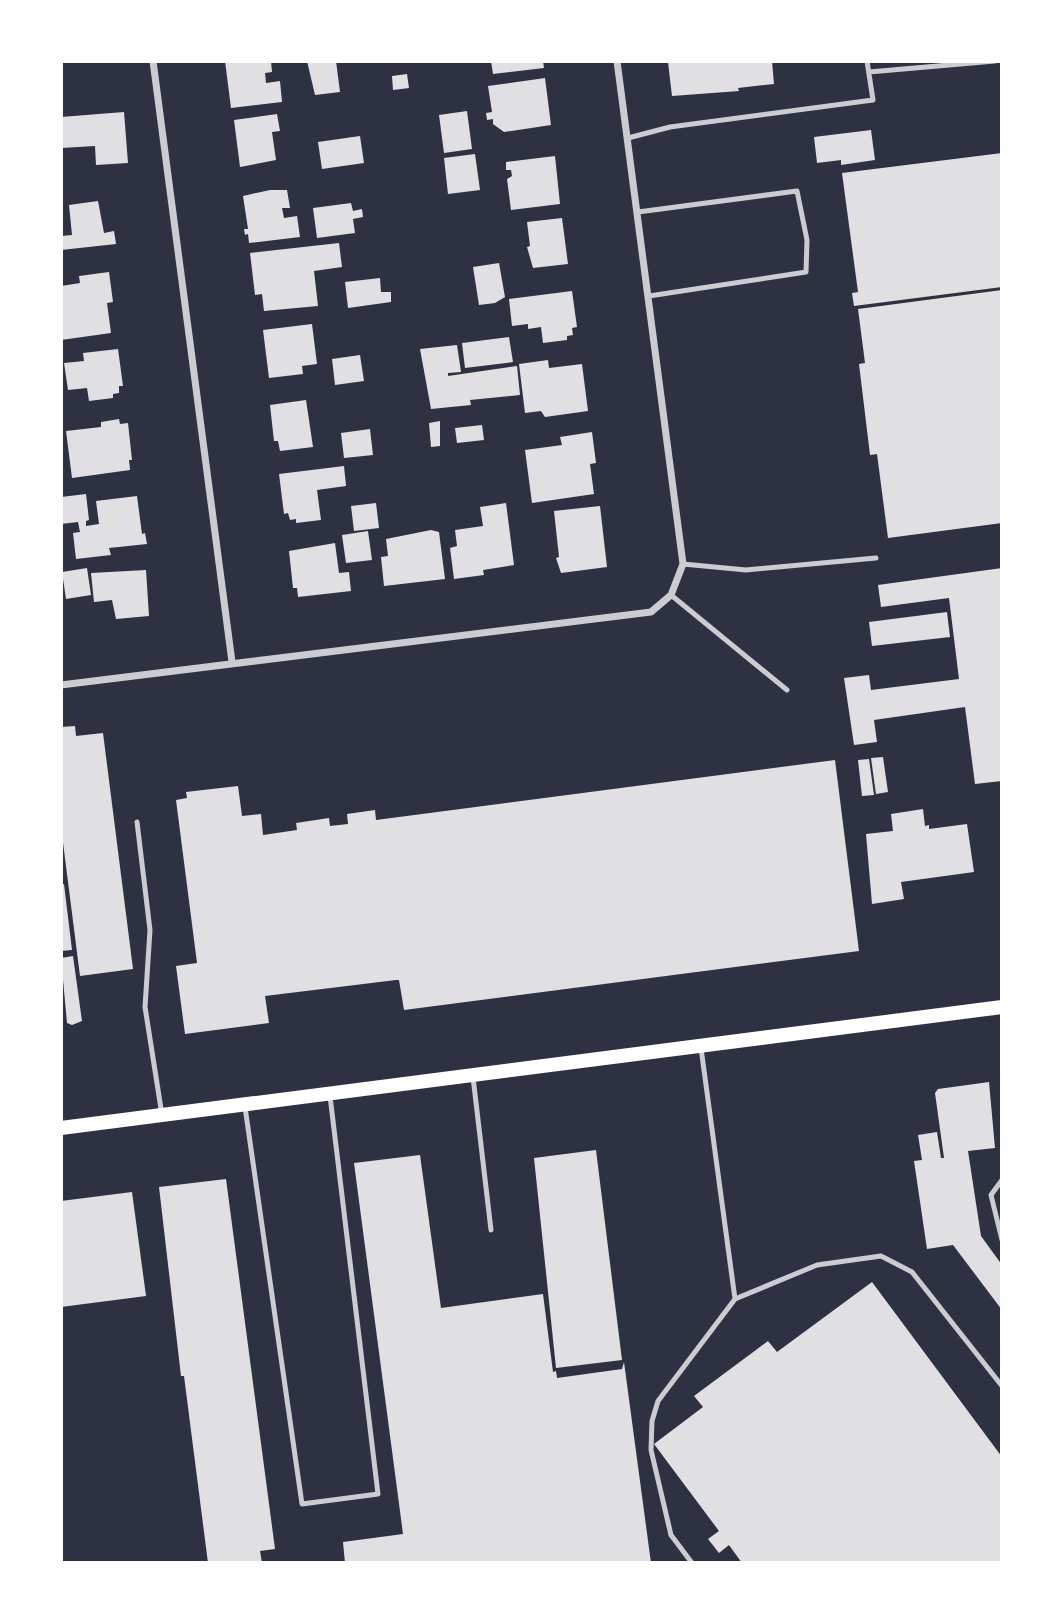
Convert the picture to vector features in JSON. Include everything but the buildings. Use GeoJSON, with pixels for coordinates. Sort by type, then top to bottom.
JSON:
{"type":"FeatureCollection","features":[{"type":"Feature","properties":{"kind":"main road"},"geometry":{"type":"LineString","coordinates":[[61,1128],[1002,1007]]}},
{"type":"Feature","properties":{"kind":"street"},"geometry":{"type":"LineString","coordinates":[[153,61],[232,662]]}},
{"type":"Feature","properties":{"kind":"street"},"geometry":{"type":"LineString","coordinates":[[61,685],[652,612],[671,595],[683,564],[617,61]]}},
{"type":"Feature","properties":{"kind":"lane"},"geometry":{"type":"LineString","coordinates":[[628,138],[670,127],[873,100],[867,61]]}},
{"type":"Feature","properties":{"kind":"lane"},"geometry":{"type":"LineString","coordinates":[[869,72],[995,61]]}},
{"type":"Feature","properties":{"kind":"lane"},"geometry":{"type":"LineString","coordinates":[[638,212],[797,191],[807,240],[806,272],[649,296]]}},
{"type":"Feature","properties":{"kind":"lane"},"geometry":{"type":"LineString","coordinates":[[683,564],[746,570],[876,558]]}},
{"type":"Feature","properties":{"kind":"lane"},"geometry":{"type":"LineString","coordinates":[[671,595],[786,690]]}},
{"type":"Feature","properties":{"kind":"lane"},"geometry":{"type":"LineString","coordinates":[[136,822],[150,930],[145,1007],[162,1115]]}},
{"type":"Feature","properties":{"kind":"lane"},"geometry":{"type":"LineString","coordinates":[[701,1045],[734,1299]]}},
{"type":"Feature","properties":{"kind":"lane"},"geometry":{"type":"LineString","coordinates":[[473,1075],[491,1230]]}},
{"type":"Feature","properties":{"kind":"lane"},"geometry":{"type":"LineString","coordinates":[[245,1104],[302,1504],[366,1496],[378,1494],[330,1093]]}},
{"type":"Feature","properties":{"kind":"lane"},"geometry":{"type":"LineString","coordinates":[[1002,1180],[991,1195],[1002,1240]]}},
{"type":"Feature","properties":{"kind":"lane"},"geometry":{"type":"LineString","coordinates":[[692,1563],[671,1535],[651,1450],[652,1421],[657,1401],[734,1299],[817,1265],[881,1256],[912,1272],[1002,1387]]}}]}
